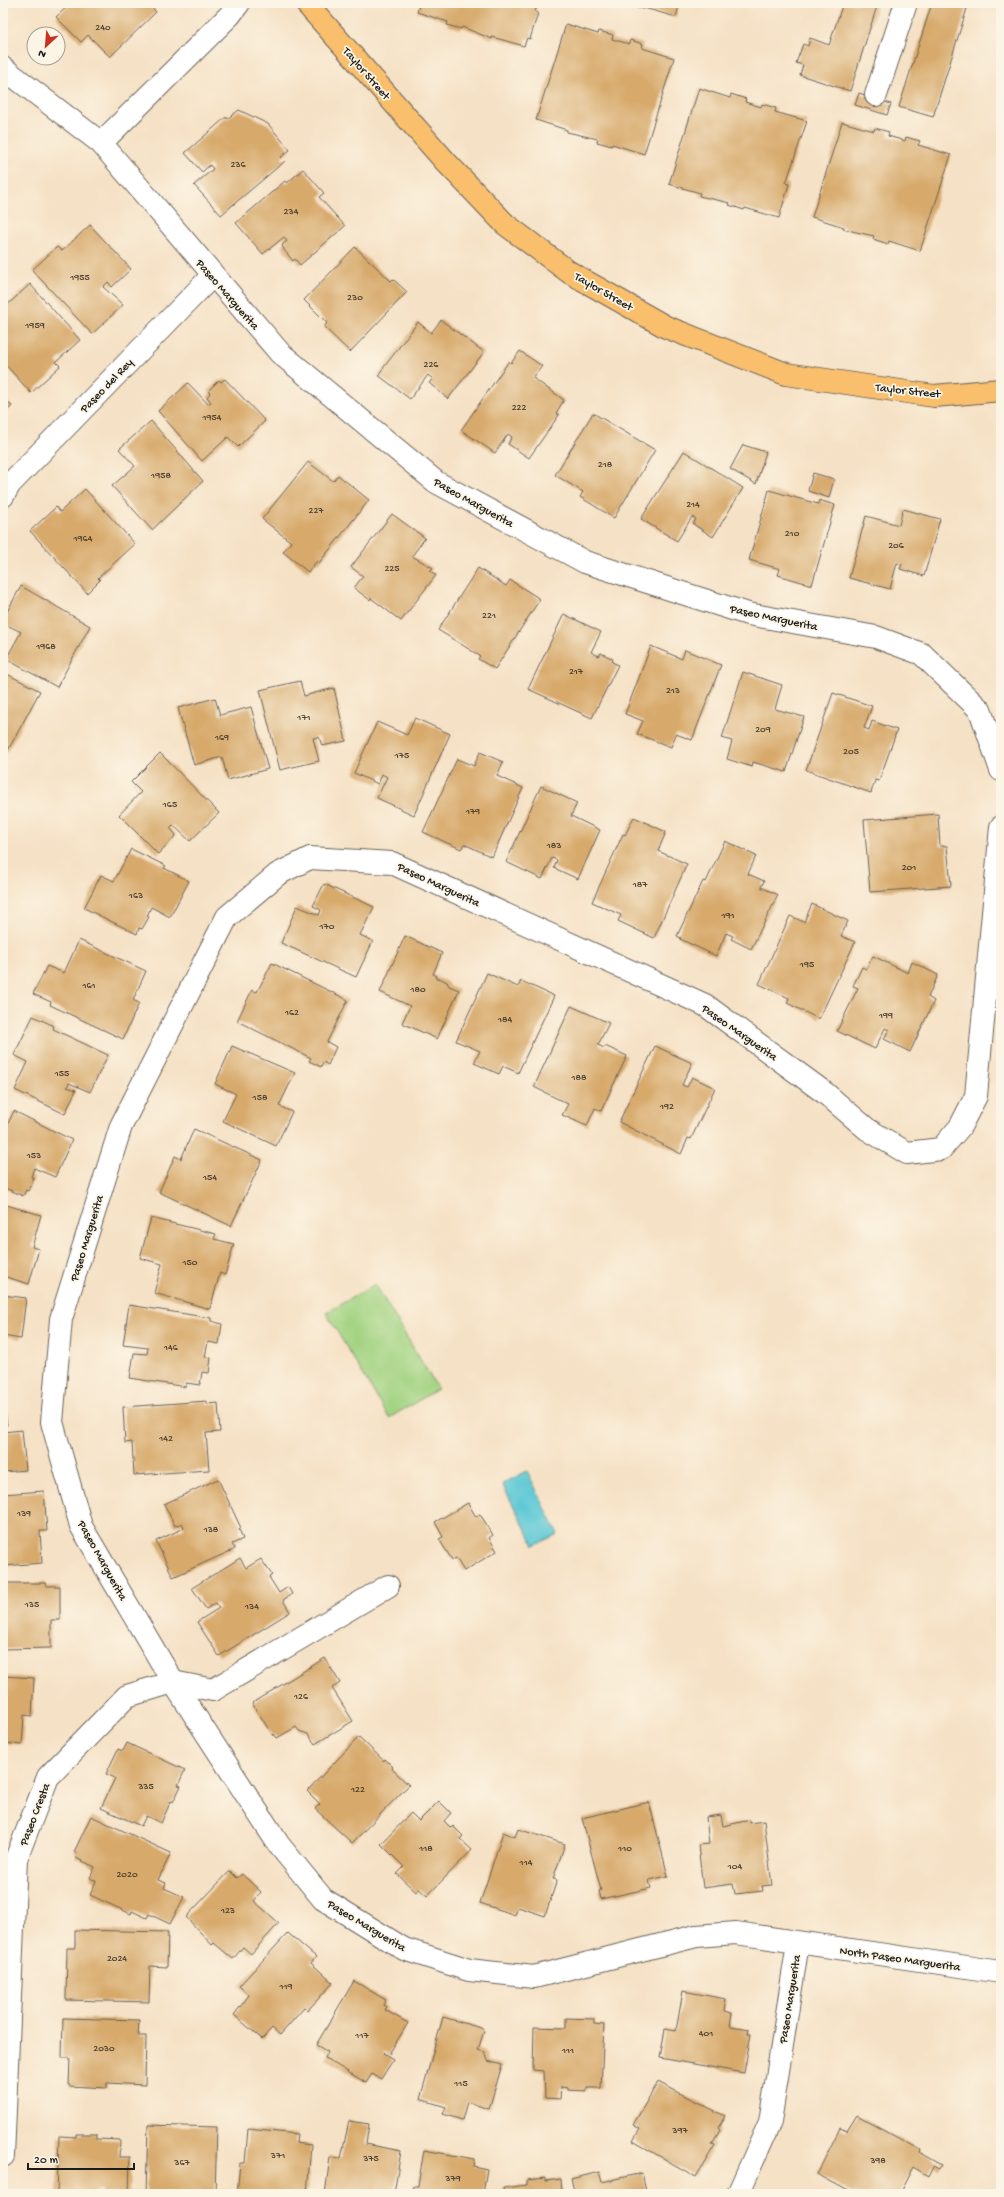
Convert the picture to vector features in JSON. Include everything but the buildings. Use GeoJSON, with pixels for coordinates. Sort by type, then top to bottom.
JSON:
{"type":"FeatureCollection","features":[{"type":"Feature","properties":{"kind":"main road","name":"Taylor Street"},"geometry":{"type":"LineString","coordinates":[[306,3],[445,161],[505,224],[569,272],[666,327],[786,374],[934,396],[1001,390]]}},
{"type":"Feature","properties":{"kind":"street"},"geometry":{"type":"LineString","coordinates":[[100,143],[230,14],[239,3]]}},
{"type":"Feature","properties":{"kind":"street"},"geometry":{"type":"LineString","coordinates":[[876,95],[906,3]]}},
{"type":"Feature","properties":{"kind":"street","name":"Paseo Marguerita"},"geometry":{"type":"LineString","coordinates":[[3,68],[100,143],[212,276],[280,353],[436,482],[585,562],[748,614],[876,637],[922,654],[980,710],[1001,770]]}},
{"type":"Feature","properties":{"kind":"street","name":"Paseo del Rey"},"geometry":{"type":"LineString","coordinates":[[3,496],[10,484],[212,276]]}},
{"type":"Feature","properties":{"kind":"street","name":"Paseo Marguerita"},"geometry":{"type":"LineString","coordinates":[[738,2194],[770,2122],[798,1943],[736,1933],[696,1936],[534,1977],[469,1970],[404,1949],[323,1899],[279,1845],[173,1682],[81,1526],[52,1422],[61,1319],[121,1126],[227,917],[278,874],[310,858],[392,863],[705,1005],[825,1093],[867,1129],[907,1153],[941,1149],[960,1127],[976,1096],[1001,827]]}},
{"type":"Feature","properties":{"kind":"street"},"geometry":{"type":"LineString","coordinates":[[173,1682],[213,1690],[388,1586]]}},
{"type":"Feature","properties":{"kind":"street","name":"Paseo Cresta"},"geometry":{"type":"LineString","coordinates":[[3,2156],[16,1859],[48,1777],[127,1696],[173,1682]]}},
{"type":"Feature","properties":{"kind":"street","name":"North Paseo Marguerita"},"geometry":{"type":"LineString","coordinates":[[798,1943],[1001,1972]]}},
{"type":"Feature","properties":{"kind":"green space"},"geometry":{"type":"Polygon","coordinates":[[[375,1284],[438,1389],[389,1418],[326,1313],[375,1284]]]}},
{"type":"Feature","properties":{"kind":"water"},"geometry":{"type":"Polygon","coordinates":[[[527,1471],[558,1534],[534,1545],[502,1484],[527,1471]]]}}]}
